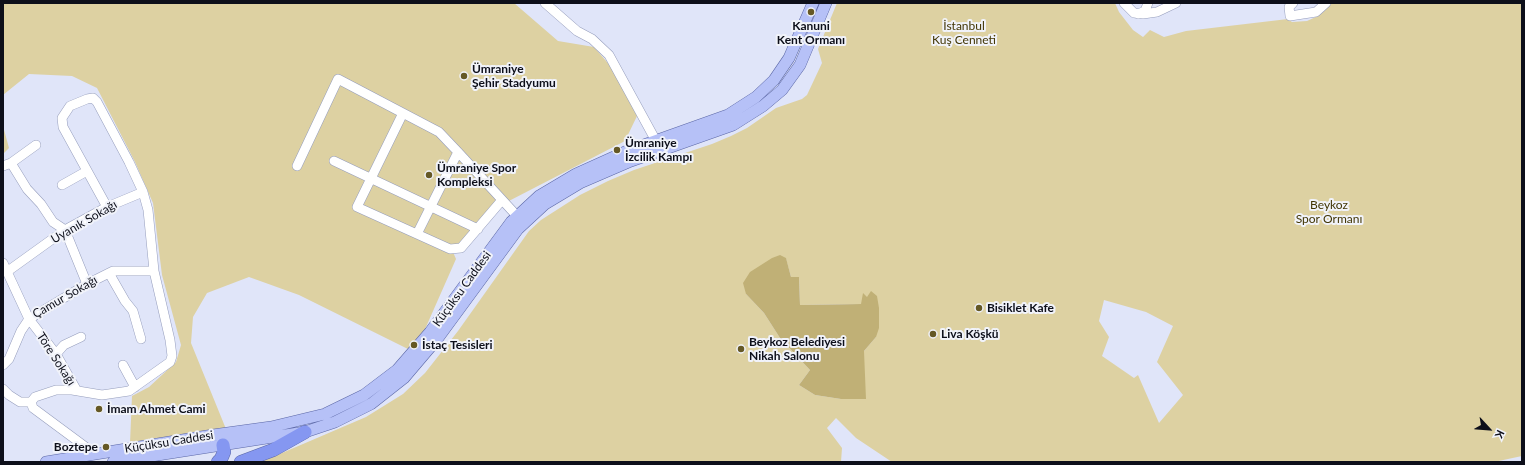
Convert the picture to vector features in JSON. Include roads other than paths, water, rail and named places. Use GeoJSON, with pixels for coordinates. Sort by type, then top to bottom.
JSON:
{"type":"FeatureCollection","features":[{"type":"Feature","properties":{"kind":"highway"},"geometry":{"type":"LineString","coordinates":[[241,462],[272,450],[305,432]]}},
{"type":"Feature","properties":{"kind":"highway"},"geometry":{"type":"LineString","coordinates":[[218,462],[224,452],[222,445]]}},
{"type":"Feature","properties":{"kind":"main road","name":"Küçüksu Caddesi"},"geometry":{"type":"LineString","coordinates":[[715,126],[756,97],[774,80],[789,58],[813,3]]}},
{"type":"Feature","properties":{"kind":"main road","name":"Küçüksu Caddesi"},"geometry":{"type":"LineString","coordinates":[[46,462],[92,458],[213,435],[271,427],[325,414],[392,381],[404,378],[438,338],[518,229],[521,220],[580,183],[631,161],[658,146],[715,126],[733,125],[763,106],[782,90],[800,65],[826,3]]}},
{"type":"Feature","properties":{"kind":"main road","name":"Küçüksu Caddesi"},"geometry":{"type":"LineString","coordinates":[[113,462],[305,432],[335,422],[371,404],[392,381]]}},
{"type":"Feature","properties":{"kind":"main road"},"geometry":{"type":"LineString","coordinates":[[213,435],[222,445]]}},
{"type":"Feature","properties":{"kind":"street"},"geometry":{"type":"LineString","coordinates":[[545,3],[577,31],[592,39],[610,55],[658,146]]}},
{"type":"Feature","properties":{"kind":"street"},"geometry":{"type":"LineString","coordinates":[[1124,3],[1132,9],[1149,14],[1176,3]]}},
{"type":"Feature","properties":{"kind":"street"},"geometry":{"type":"LineString","coordinates":[[1132,9],[1145,11],[1148,3]]}},
{"type":"Feature","properties":{"kind":"street"},"geometry":{"type":"LineString","coordinates":[[1293,3],[1289,7],[1290,16],[1316,12],[1326,3]]}},
{"type":"Feature","properties":{"kind":"street"},"geometry":{"type":"LineString","coordinates":[[297,166],[338,79],[439,132],[521,220]]}},
{"type":"Feature","properties":{"kind":"street"},"geometry":{"type":"LineString","coordinates":[[31,402],[35,397],[43,393],[56,390],[77,391],[102,395],[129,391],[170,362],[172,356],[170,340],[154,271],[148,210],[143,192],[129,162],[97,102],[93,98],[70,106],[62,118],[63,127],[107,207]]}},
{"type":"Feature","properties":{"kind":"street"},"geometry":{"type":"LineString","coordinates":[[403,113],[357,207],[450,249],[461,248],[502,200]]}},
{"type":"Feature","properties":{"kind":"street"},"geometry":{"type":"LineString","coordinates":[[36,145],[7,165],[41,204],[53,222],[65,230],[87,284]]}},
{"type":"Feature","properties":{"kind":"street"},"geometry":{"type":"LineString","coordinates":[[416,234],[458,152]]}},
{"type":"Feature","properties":{"kind":"street"},"geometry":{"type":"LineString","coordinates":[[334,161],[478,229]]}},
{"type":"Feature","properties":{"kind":"street"},"geometry":{"type":"LineString","coordinates":[[62,185],[87,171]]}},
{"type":"Feature","properties":{"kind":"street","name":"Uyanık Sokağı"},"geometry":{"type":"LineString","coordinates":[[5,267],[65,230],[107,207],[143,192]]}},
{"type":"Feature","properties":{"kind":"street","name":"Töre Sokağı"},"geometry":{"type":"LineString","coordinates":[[5,267],[29,319],[56,354],[77,391]]}},
{"type":"Feature","properties":{"kind":"street","name":"Çamur Sokağı"},"geometry":{"type":"LineString","coordinates":[[3,365],[9,359],[21,331],[29,319],[87,284],[113,271],[154,271]]}},
{"type":"Feature","properties":{"kind":"street"},"geometry":{"type":"LineString","coordinates":[[109,273],[125,301],[133,311],[141,338]]}},
{"type":"Feature","properties":{"kind":"street"},"geometry":{"type":"LineString","coordinates":[[56,354],[64,345],[81,336]]}},
{"type":"Feature","properties":{"kind":"street"},"geometry":{"type":"LineString","coordinates":[[123,365],[135,387]]}},
{"type":"Feature","properties":{"kind":"street"},"geometry":{"type":"LineString","coordinates":[[3,389],[20,402],[31,402]]}},
{"type":"Feature","properties":{"kind":"street"},"geometry":{"type":"LineString","coordinates":[[31,402],[33,408],[38,413],[87,448],[92,458]]}},
{"type":"Feature","properties":{"kind":"place","name":"Kanuni Kent Ormanı"},"geometry":{"type":"Point","coordinates":[811,12]}},
{"type":"Feature","properties":{"kind":"place","name":"Ümraniye Şehir Stadyumu"},"geometry":{"type":"Point","coordinates":[464,76]}},
{"type":"Feature","properties":{"kind":"place","name":"Ümraniye İzcilik Kampı"},"geometry":{"type":"Point","coordinates":[617,150]}},
{"type":"Feature","properties":{"kind":"place","name":"Ümraniye Spor Kompleksi"},"geometry":{"type":"Point","coordinates":[429,175]}},
{"type":"Feature","properties":{"kind":"place","name":"Bisiklet Kafe"},"geometry":{"type":"Point","coordinates":[979,308]}},
{"type":"Feature","properties":{"kind":"place","name":"Liva Köşkü"},"geometry":{"type":"Point","coordinates":[933,334]}},
{"type":"Feature","properties":{"kind":"place","name":"İstaç Tesisleri"},"geometry":{"type":"Point","coordinates":[414,345]}},
{"type":"Feature","properties":{"kind":"place","name":"Beykoz Belediyesi Nikah Salonu"},"geometry":{"type":"Point","coordinates":[741,349]}},
{"type":"Feature","properties":{"kind":"place","name":"İmam Ahmet Cami"},"geometry":{"type":"Point","coordinates":[99,409]}},
{"type":"Feature","properties":{"kind":"place","name":"Boztepe"},"geometry":{"type":"Point","coordinates":[106,447]}},
{"type":"Feature","properties":{"kind":"park label","name":"İstanbul Kuş Cenneti"},"geometry":{"type":"Point","coordinates":[964,33]}},
{"type":"Feature","properties":{"kind":"park label","name":"Beykoz Spor Ormanı"},"geometry":{"type":"Point","coordinates":[1329,212]}}]}
